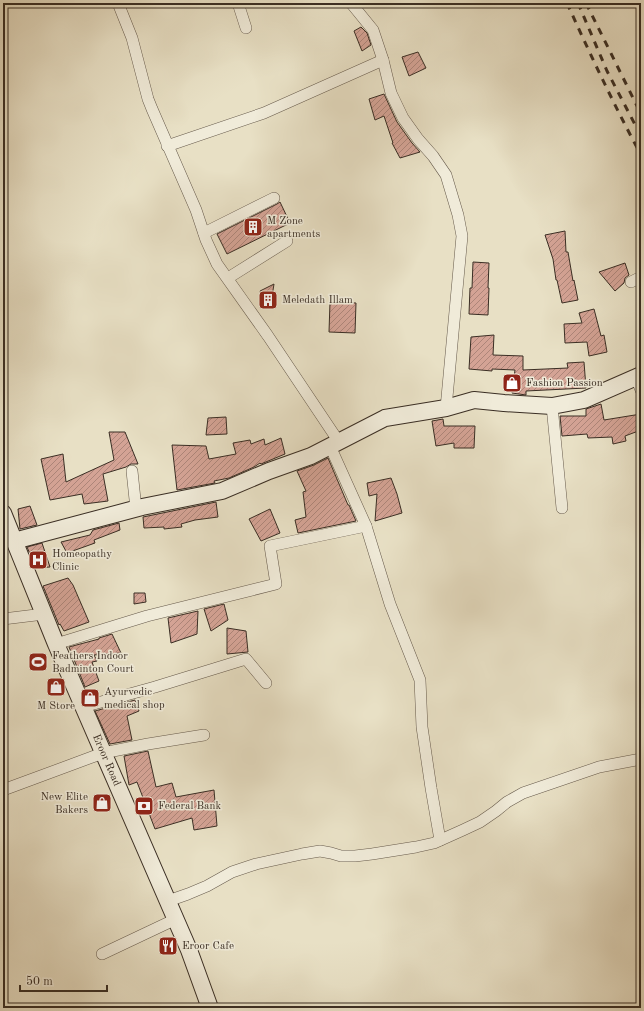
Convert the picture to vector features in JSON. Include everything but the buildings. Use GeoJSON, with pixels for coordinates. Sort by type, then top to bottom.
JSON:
{"type":"FeatureCollection","features":[{"type":"Feature","properties":{"kind":"main road"},"geometry":{"type":"LineString","coordinates":[[14,541],[136,509],[222,491],[269,471],[311,456],[385,418],[446,408],[474,400],[552,406],[584,400],[639,381]]}},
{"type":"Feature","properties":{"kind":"main road","name":"Eroor Road"},"geometry":{"type":"LineString","coordinates":[[3,513],[56,644],[189,950],[210,1008]]}},
{"type":"Feature","properties":{"kind":"street"},"geometry":{"type":"LineString","coordinates":[[118,3],[132,38],[148,99],[167,146],[196,210],[204,234],[217,264],[259,323],[334,444],[366,526],[390,604],[420,680],[422,727],[440,840]]}},
{"type":"Feature","properties":{"kind":"street"},"geometry":{"type":"LineString","coordinates":[[239,3],[246,28]]}},
{"type":"Feature","properties":{"kind":"street"},"geometry":{"type":"LineString","coordinates":[[351,3],[373,30],[383,60],[390,92],[403,118],[446,175],[458,215],[462,236],[446,408]]}},
{"type":"Feature","properties":{"kind":"street"},"geometry":{"type":"LineString","coordinates":[[167,146],[264,113],[383,60]]}},
{"type":"Feature","properties":{"kind":"street"},"geometry":{"type":"LineString","coordinates":[[204,234],[274,198]]}},
{"type":"Feature","properties":{"kind":"street"},"geometry":{"type":"LineString","coordinates":[[228,278],[288,241]]}},
{"type":"Feature","properties":{"kind":"street"},"geometry":{"type":"LineString","coordinates":[[552,406],[562,508]]}},
{"type":"Feature","properties":{"kind":"street"},"geometry":{"type":"LineString","coordinates":[[132,471],[136,509]]}},
{"type":"Feature","properties":{"kind":"street"},"geometry":{"type":"LineString","coordinates":[[56,644],[147,616],[276,584],[270,546],[366,526]]}},
{"type":"Feature","properties":{"kind":"street"},"geometry":{"type":"LineString","coordinates":[[3,619],[44,614]]}},
{"type":"Feature","properties":{"kind":"street"},"geometry":{"type":"LineString","coordinates":[[83,707],[246,659],[266,683]]}},
{"type":"Feature","properties":{"kind":"street"},"geometry":{"type":"LineString","coordinates":[[3,790],[103,753],[148,744],[204,736]]}},
{"type":"Feature","properties":{"kind":"street"},"geometry":{"type":"LineString","coordinates":[[168,901],[213,883],[232,872],[256,864],[302,854],[320,852],[341,856],[372,854],[434,843],[480,822],[506,802],[523,792],[599,767],[641,759]]}},
{"type":"Feature","properties":{"kind":"street"},"geometry":{"type":"LineString","coordinates":[[102,954],[176,920]]}},
{"type":"Feature","properties":{"kind":"railway"},"geometry":{"type":"LineString","coordinates":[[567,3],[602,79],[641,155]]}},
{"type":"Feature","properties":{"kind":"railway"},"geometry":{"type":"LineString","coordinates":[[578,3],[607,71],[641,136]]}},
{"type":"Feature","properties":{"kind":"railway"},"geometry":{"type":"LineString","coordinates":[[586,3],[641,114]]}},
{"type":"Feature","properties":{"kind":"place","name":"M Zone apartments"},"geometry":{"type":"Point","coordinates":[253,227]}},
{"type":"Feature","properties":{"kind":"place","name":"Meledath Illam"},"geometry":{"type":"Point","coordinates":[268,300]}},
{"type":"Feature","properties":{"kind":"place","name":"Fashion Passion"},"geometry":{"type":"Point","coordinates":[512,383]}},
{"type":"Feature","properties":{"kind":"place","name":"Homeopathy Clinic"},"geometry":{"type":"Point","coordinates":[38,560]}},
{"type":"Feature","properties":{"kind":"place","name":"Feathers Indoor Badminton Court"},"geometry":{"type":"Point","coordinates":[38,662]}},
{"type":"Feature","properties":{"kind":"place","name":"M Store"},"geometry":{"type":"Point","coordinates":[56,687]}},
{"type":"Feature","properties":{"kind":"place","name":"Ayurvedic medical shop"},"geometry":{"type":"Point","coordinates":[90,698]}},
{"type":"Feature","properties":{"kind":"place","name":"New Elite Bakers"},"geometry":{"type":"Point","coordinates":[102,803]}},
{"type":"Feature","properties":{"kind":"place","name":"Federal Bank"},"geometry":{"type":"Point","coordinates":[144,806]}},
{"type":"Feature","properties":{"kind":"place","name":"Eroor Cafe"},"geometry":{"type":"Point","coordinates":[168,946]}}]}
